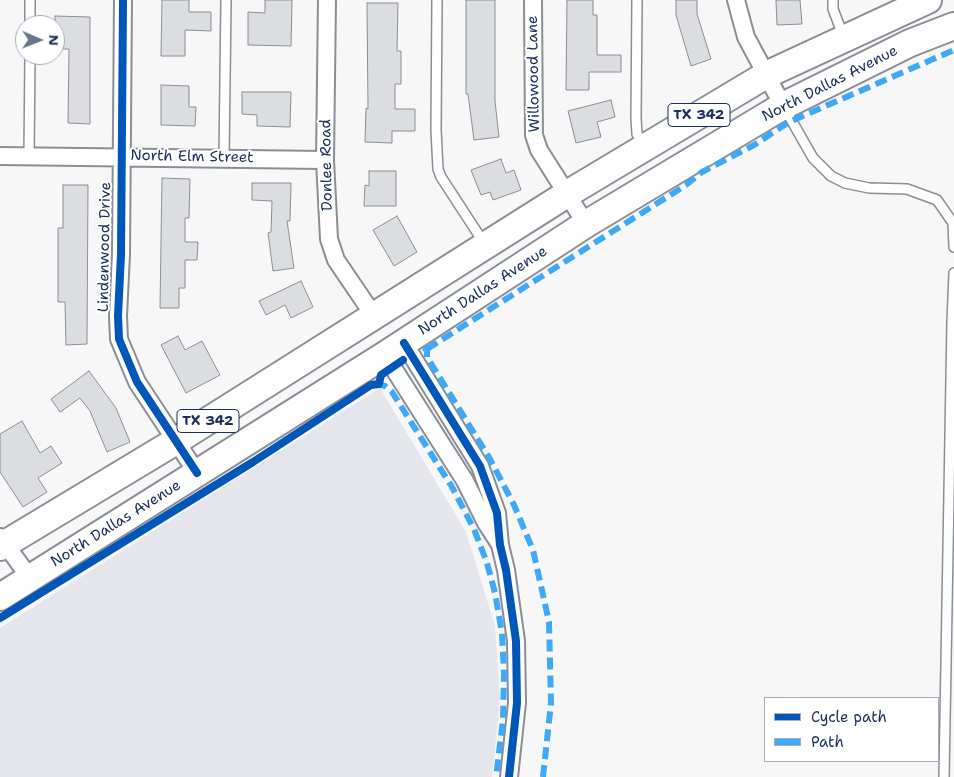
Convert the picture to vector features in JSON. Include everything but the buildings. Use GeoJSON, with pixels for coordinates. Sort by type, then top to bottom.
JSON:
{"type":"FeatureCollection","features":[{"type":"Feature","properties":{"kind":"main road","name":"TX 342"},"geometry":{"type":"LineString","coordinates":[[2,543],[176,441],[567,194],[766,75],[928,0]]}},
{"type":"Feature","properties":{"kind":"main road","name":"North Dallas Avenue"},"geometry":{"type":"LineString","coordinates":[[0,597],[395,349],[586,224],[783,106],[910,43],[954,26]]}},
{"type":"Feature","properties":{"kind":"main road"},"geometry":{"type":"LineString","coordinates":[[374,316],[395,349]]}},
{"type":"Feature","properties":{"kind":"street","name":"Lindenwood Drive"},"geometry":{"type":"LineString","coordinates":[[123,0],[119,339],[137,382],[197,473]]}},
{"type":"Feature","properties":{"kind":"street","name":"Donlee Road"},"geometry":{"type":"LineString","coordinates":[[327,0],[325,160],[328,239],[336,260],[374,316]]}},
{"type":"Feature","properties":{"kind":"street","name":"Willowood Lane"},"geometry":{"type":"LineString","coordinates":[[533,0],[532,116],[534,135],[539,150],[586,224]]}},
{"type":"Feature","properties":{"kind":"street"},"geometry":{"type":"LineString","coordinates":[[736,0],[746,37],[783,106]]}},
{"type":"Feature","properties":{"kind":"street","name":"North Elm Street"},"geometry":{"type":"LineString","coordinates":[[0,156],[325,160]]}},
{"type":"Feature","properties":{"kind":"street"},"geometry":{"type":"LineString","coordinates":[[395,349],[486,523],[500,545]]}},
{"type":"Feature","properties":{"kind":"street"},"geometry":{"type":"LineString","coordinates":[[395,349],[480,466],[497,514],[500,545],[506,570],[516,641],[517,703],[508,777]]}},
{"type":"Feature","properties":{"kind":"street"},"geometry":{"type":"LineString","coordinates":[[2,543],[30,578]]}},
{"type":"Feature","properties":{"kind":"lane"},"geometry":{"type":"LineString","coordinates":[[30,0],[30,15]]}},
{"type":"Feature","properties":{"kind":"lane"},"geometry":{"type":"LineString","coordinates":[[224,158],[226,0]]}},
{"type":"Feature","properties":{"kind":"lane"},"geometry":{"type":"LineString","coordinates":[[437,0],[436,130],[438,168],[441,177],[486,245]]}},
{"type":"Feature","properties":{"kind":"lane"},"geometry":{"type":"LineString","coordinates":[[637,0],[636,118],[637,134],[644,148]]}},
{"type":"Feature","properties":{"kind":"lane"},"geometry":{"type":"LineString","coordinates":[[833,0],[833,9],[844,39]]}},
{"type":"Feature","properties":{"kind":"lane"},"geometry":{"type":"LineString","coordinates":[[29,156],[30,65]]}},
{"type":"Feature","properties":{"kind":"lane"},"geometry":{"type":"LineString","coordinates":[[783,106],[813,158],[832,176],[845,183],[869,188],[907,189],[937,200],[954,223],[954,248]]}},
{"type":"Feature","properties":{"kind":"lane"},"geometry":{"type":"LineString","coordinates":[[944,777],[954,273]]}},
{"type":"Feature","properties":{"kind":"shaded area"},"geometry":{"type":"Polygon","coordinates":[[[380,388],[466,532],[495,626],[500,699],[492,777],[0,777],[0,628],[380,388]]]}},
{"type":"Feature","properties":{"kind":"marked path"},"geometry":{"type":"LineString","coordinates":[[427,349],[686,185],[702,172],[754,145],[789,122],[954,50]]}},
{"type":"Feature","properties":{"kind":"marked path"},"geometry":{"type":"LineString","coordinates":[[423,348],[427,349],[427,357],[490,459],[514,505],[533,550],[549,622],[551,703],[543,777]]}},
{"type":"Feature","properties":{"kind":"marked path"},"geometry":{"type":"LineString","coordinates":[[375,384],[385,386],[392,392],[452,487],[474,529],[487,563],[495,593],[502,633],[504,673],[503,720],[496,777]]}},
{"type":"Feature","properties":{"kind":"cycle path"},"geometry":{"type":"LineString","coordinates":[[123,0],[119,339],[137,382],[197,473]]}},
{"type":"Feature","properties":{"kind":"cycle path"},"geometry":{"type":"LineString","coordinates":[[404,343],[480,466],[497,513],[500,545],[506,570],[516,641],[517,703],[509,777]]}},
{"type":"Feature","properties":{"kind":"cycle path"},"geometry":{"type":"LineString","coordinates":[[0,618],[253,462],[371,385],[379,384],[381,375],[403,360]]}}]}
